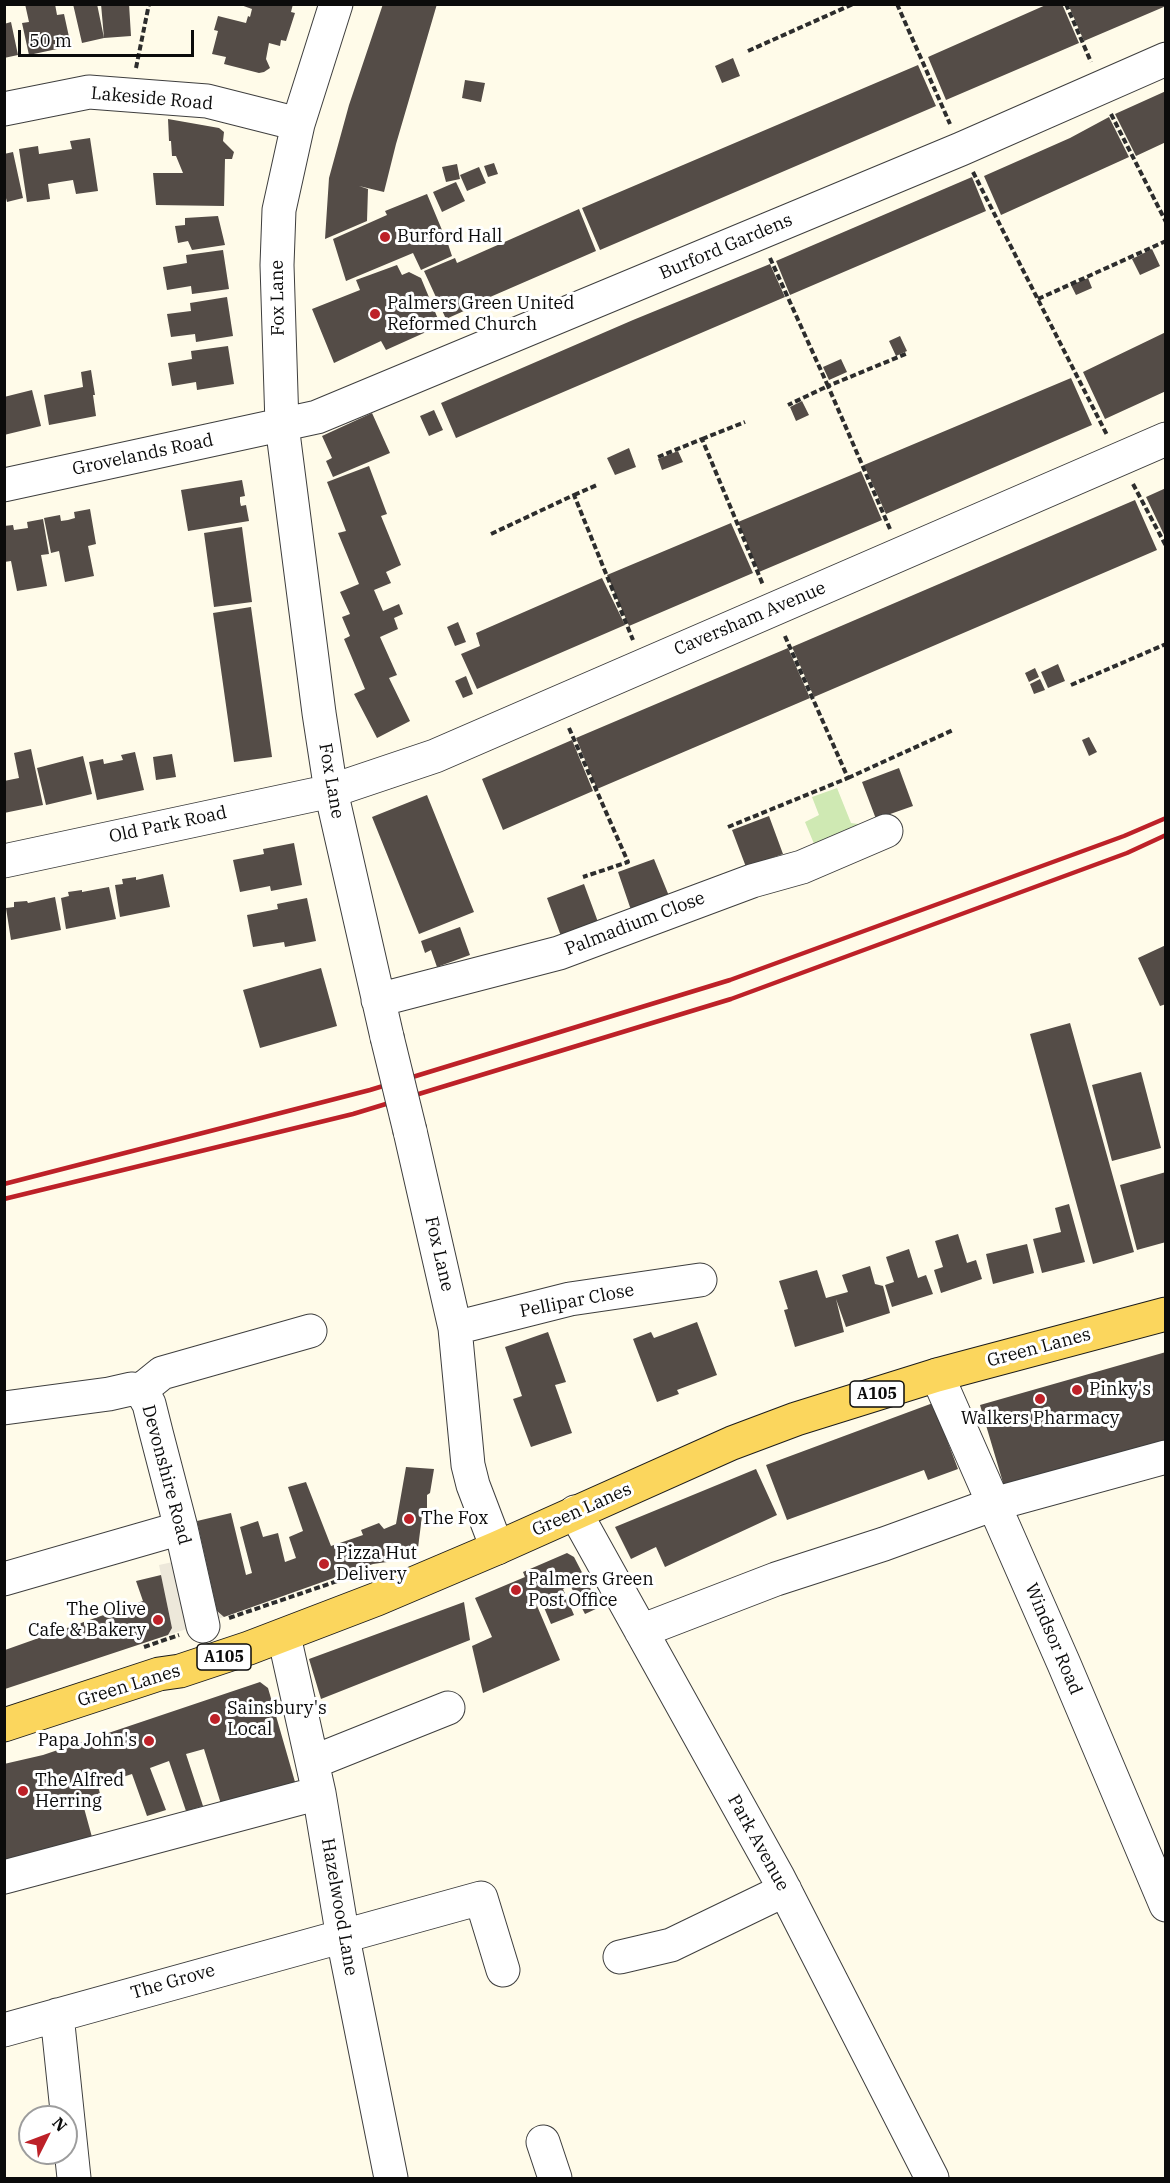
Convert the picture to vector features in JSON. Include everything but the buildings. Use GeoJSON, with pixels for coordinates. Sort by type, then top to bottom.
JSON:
{"type":"FeatureCollection","features":[{"type":"Feature","properties":{"kind":"main road","name":"Green Lanes"},"geometry":{"type":"LineString","coordinates":[[4,1725],[159,1674],[180,1671],[214,1660],[378,1599],[753,1435],[796,1419],[937,1375],[1166,1314]]}},
{"type":"Feature","properties":{"kind":"street","name":"Fox Lane"},"geometry":{"type":"LineString","coordinates":[[336,4],[298,124],[279,210],[277,265],[282,425],[331,791],[455,1328],[468,1465],[473,1485],[497,1548]]}},
{"type":"Feature","properties":{"kind":"street","name":"Burford Gardens"},"geometry":{"type":"LineString","coordinates":[[282,425],[317,417],[759,234],[1166,59]]}},
{"type":"Feature","properties":{"kind":"street","name":"Lakeside Road"},"geometry":{"type":"LineString","coordinates":[[4,109],[89,92],[207,102],[298,124]]}},
{"type":"Feature","properties":{"kind":"street","name":"Grovelands Road"},"geometry":{"type":"LineString","coordinates":[[4,485],[282,425]]}},
{"type":"Feature","properties":{"kind":"street","name":"Caversham Avenue"},"geometry":{"type":"LineString","coordinates":[[331,791],[435,756],[1166,439]]}},
{"type":"Feature","properties":{"kind":"street","name":"Old Park Road"},"geometry":{"type":"LineString","coordinates":[[4,861],[331,791]]}},
{"type":"Feature","properties":{"kind":"street","name":"Palmadium Close"},"geometry":{"type":"LineString","coordinates":[[381,1012],[559,954],[752,881],[802,867],[886,831]]}},
{"type":"Feature","properties":{"kind":"street","name":"Pellipar Close"},"geometry":{"type":"LineString","coordinates":[[455,1328],[570,1299],[700,1280]]}},
{"type":"Feature","properties":{"kind":"street"},"geometry":{"type":"LineString","coordinates":[[141,1390],[162,1373],[310,1331]]}},
{"type":"Feature","properties":{"kind":"street","name":"Windsor Road"},"geometry":{"type":"LineString","coordinates":[[937,1375],[1166,1905]]}},
{"type":"Feature","properties":{"kind":"street","name":"Devonshire Road"},"geometry":{"type":"LineString","coordinates":[[4,1408],[131,1389],[141,1390],[149,1404],[185,1543],[213,1623]]}},
{"type":"Feature","properties":{"kind":"street"},"geometry":{"type":"LineString","coordinates":[[641,1631],[776,1579],[884,1544],[994,1504],[1166,1457]]}},
{"type":"Feature","properties":{"kind":"street","name":"Park Avenue"},"geometry":{"type":"LineString","coordinates":[[575,1512],[785,1890],[932,2178]]}},
{"type":"Feature","properties":{"kind":"street"},"geometry":{"type":"LineString","coordinates":[[4,1579],[185,1543]]}},
{"type":"Feature","properties":{"kind":"street","name":"Hazelwood Lane"},"geometry":{"type":"LineString","coordinates":[[284,1635],[316,1777],[342,1935],[391,2178]]}},
{"type":"Feature","properties":{"kind":"street"},"geometry":{"type":"LineString","coordinates":[[4,1877],[316,1777],[448,1708]]}},
{"type":"Feature","properties":{"kind":"street"},"geometry":{"type":"LineString","coordinates":[[621,1957],[671,1945],[785,1890]]}},
{"type":"Feature","properties":{"kind":"street","name":"The Grove"},"geometry":{"type":"LineString","coordinates":[[4,2030],[481,1898],[503,1970]]}},
{"type":"Feature","properties":{"kind":"street"},"geometry":{"type":"LineString","coordinates":[[57,2015],[74,2178]]}},
{"type":"Feature","properties":{"kind":"street"},"geometry":{"type":"LineString","coordinates":[[543,2142],[555,2178]]}},
{"type":"Feature","properties":{"kind":"path"},"geometry":{"type":"LineString","coordinates":[[130,95],[149,4]]}},
{"type":"Feature","properties":{"kind":"path"},"geometry":{"type":"LineString","coordinates":[[748,51],[853,4]]}},
{"type":"Feature","properties":{"kind":"path"},"geometry":{"type":"LineString","coordinates":[[897,4],[961,149],[1166,546]]}},
{"type":"Feature","properties":{"kind":"path"},"geometry":{"type":"LineString","coordinates":[[1066,4],[1100,88],[1166,222]]}},
{"type":"Feature","properties":{"kind":"path"},"geometry":{"type":"LineString","coordinates":[[759,234],[901,555]]}},
{"type":"Feature","properties":{"kind":"path"},"geometry":{"type":"LineString","coordinates":[[1038,299],[1166,241]]}},
{"type":"Feature","properties":{"kind":"path"},"geometry":{"type":"LineString","coordinates":[[788,405],[908,353]]}},
{"type":"Feature","properties":{"kind":"path"},"geometry":{"type":"LineString","coordinates":[[658,458],[745,422]]}},
{"type":"Feature","properties":{"kind":"path"},"geometry":{"type":"LineString","coordinates":[[702,439],[773,609],[848,778]]}},
{"type":"Feature","properties":{"kind":"path"},"geometry":{"type":"LineString","coordinates":[[491,534],[597,485]]}},
{"type":"Feature","properties":{"kind":"path"},"geometry":{"type":"LineString","coordinates":[[574,495],[643,666]]}},
{"type":"Feature","properties":{"kind":"path"},"geometry":{"type":"LineString","coordinates":[[1071,686],[1166,644]]}},
{"type":"Feature","properties":{"kind":"path"},"geometry":{"type":"LineString","coordinates":[[557,703],[628,862],[583,877]]}},
{"type":"Feature","properties":{"kind":"path"},"geometry":{"type":"LineString","coordinates":[[728,827],[848,778],[953,730]]}},
{"type":"Feature","properties":{"kind":"path"},"geometry":{"type":"LineString","coordinates":[[213,1623],[366,1571]]}},
{"type":"Feature","properties":{"kind":"green space"},"geometry":{"type":"Polygon","coordinates":[[[837,788],[851,823],[858,824],[857,837],[817,851],[805,822],[819,815],[812,797],[837,788]]]}},
{"type":"Feature","properties":{"kind":"shaded area"},"geometry":{"type":"Polygon","coordinates":[[[205,1555],[217,1611],[224,1617],[168,1635],[172,1628],[159,1565],[205,1555]]]}},
{"type":"Feature","properties":{"kind":"railway"},"geometry":{"type":"LineString","coordinates":[[4,1184],[370,1090],[730,980],[1124,836],[1166,818]]}},
{"type":"Feature","properties":{"kind":"railway"},"geometry":{"type":"LineString","coordinates":[[4,1199],[353,1114],[731,999],[1127,853],[1166,835]]}},
{"type":"Feature","properties":{"kind":"place","name":"Burford Hall"},"geometry":{"type":"Point","coordinates":[385,237]}},
{"type":"Feature","properties":{"kind":"place","name":"Palmers Green United Reformed Church"},"geometry":{"type":"Point","coordinates":[375,314]}},
{"type":"Feature","properties":{"kind":"place","name":"Pinky's"},"geometry":{"type":"Point","coordinates":[1077,1390]}},
{"type":"Feature","properties":{"kind":"place","name":"Walkers Pharmacy"},"geometry":{"type":"Point","coordinates":[1040,1399]}},
{"type":"Feature","properties":{"kind":"place","name":"The Fox"},"geometry":{"type":"Point","coordinates":[409,1519]}},
{"type":"Feature","properties":{"kind":"place","name":"Pizza Hut Delivery"},"geometry":{"type":"Point","coordinates":[324,1564]}},
{"type":"Feature","properties":{"kind":"place","name":"Palmers Green Post Office"},"geometry":{"type":"Point","coordinates":[516,1590]}},
{"type":"Feature","properties":{"kind":"place","name":"The Olive Cafe & Bakery"},"geometry":{"type":"Point","coordinates":[158,1620]}},
{"type":"Feature","properties":{"kind":"place","name":"Sainsbury's Local"},"geometry":{"type":"Point","coordinates":[215,1719]}},
{"type":"Feature","properties":{"kind":"place","name":"Papa John's"},"geometry":{"type":"Point","coordinates":[149,1741]}},
{"type":"Feature","properties":{"kind":"place","name":"The Alfred Herring"},"geometry":{"type":"Point","coordinates":[23,1791]}}]}
